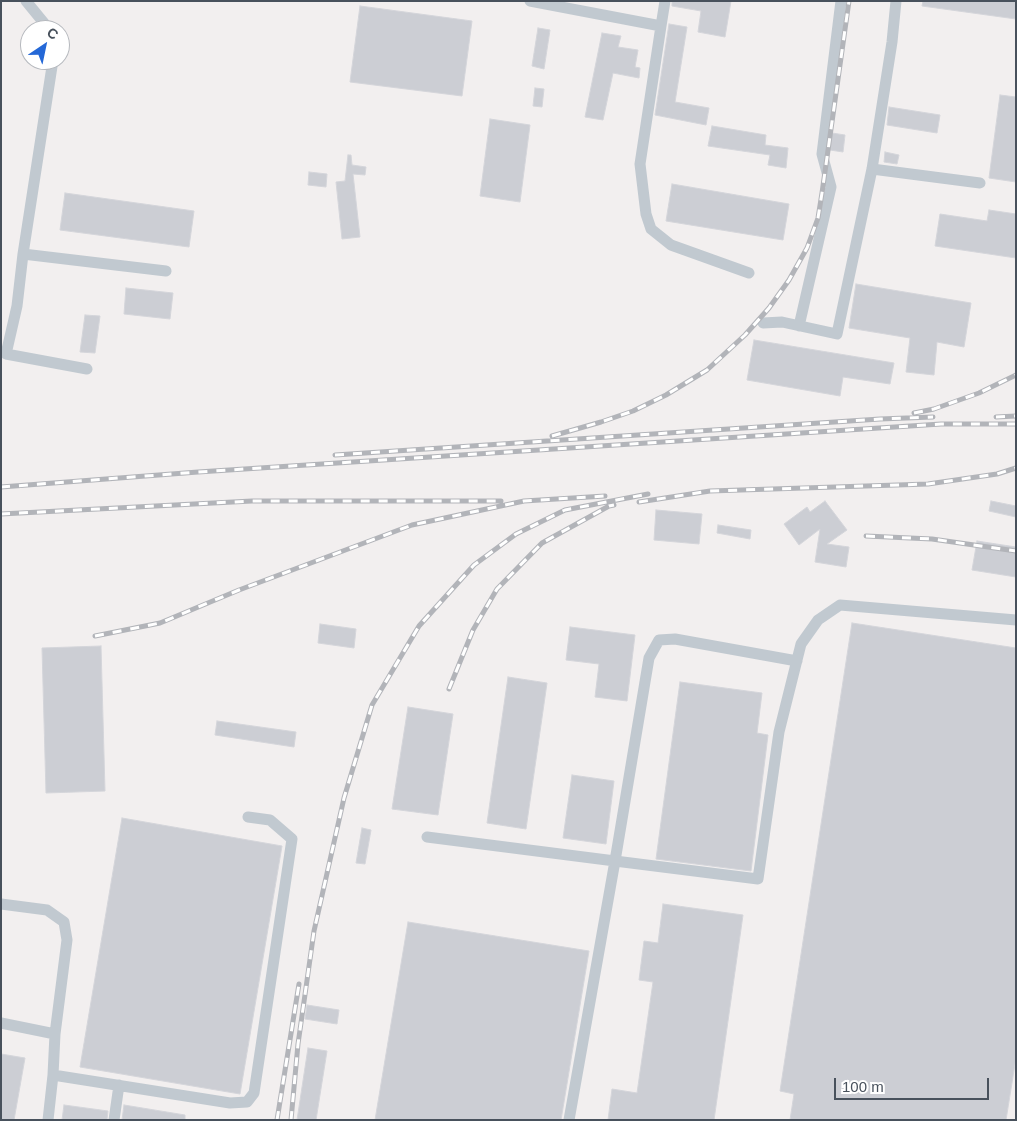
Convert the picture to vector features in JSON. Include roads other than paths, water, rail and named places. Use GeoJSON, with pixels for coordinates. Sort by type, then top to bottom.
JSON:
{"type":"FeatureCollection","features":[{"type":"Feature","properties":{"kind":"lane"},"geometry":{"type":"LineString","coordinates":[[26,1],[42,20]]}},
{"type":"Feature","properties":{"kind":"lane"},"geometry":{"type":"LineString","coordinates":[[530,1],[661,26]]}},
{"type":"Feature","properties":{"kind":"lane"},"geometry":{"type":"LineString","coordinates":[[664,1],[640,164],[646,214],[651,229],[671,245],[749,273]]}},
{"type":"Feature","properties":{"kind":"lane"},"geometry":{"type":"LineString","coordinates":[[800,326],[831,186],[822,154],[841,1]]}},
{"type":"Feature","properties":{"kind":"lane"},"geometry":{"type":"LineString","coordinates":[[763,323],[782,322],[837,334],[872,169],[892,42],[896,1]]}},
{"type":"Feature","properties":{"kind":"lane"},"geometry":{"type":"LineString","coordinates":[[51,70],[23,254],[17,306],[6,354],[87,369]]}},
{"type":"Feature","properties":{"kind":"lane"},"geometry":{"type":"LineString","coordinates":[[872,169],[980,183]]}},
{"type":"Feature","properties":{"kind":"lane"},"geometry":{"type":"LineString","coordinates":[[23,254],[166,271]]}},
{"type":"Feature","properties":{"kind":"lane"},"geometry":{"type":"LineString","coordinates":[[427,837],[758,879],[779,732],[802,644],[818,620],[840,605],[1016,620]]}},
{"type":"Feature","properties":{"kind":"lane"},"geometry":{"type":"LineString","coordinates":[[569,1120],[649,658],[659,640],[675,639],[797,661]]}},
{"type":"Feature","properties":{"kind":"lane"},"geometry":{"type":"LineString","coordinates":[[53,1075],[230,1103],[247,1102],[254,1093],[292,839],[270,820],[248,818]]}},
{"type":"Feature","properties":{"kind":"lane"},"geometry":{"type":"LineString","coordinates":[[1,904],[47,910],[64,922],[68,940],[55,1034],[48,1120]]}},
{"type":"Feature","properties":{"kind":"lane"},"geometry":{"type":"LineString","coordinates":[[1,1023],[55,1034]]}},
{"type":"Feature","properties":{"kind":"lane"},"geometry":{"type":"LineString","coordinates":[[114,1120],[119,1086]]}},
{"type":"Feature","properties":{"kind":"railway"},"geometry":{"type":"LineString","coordinates":[[552,436],[633,411],[666,395],[707,370],[745,335],[769,308],[789,280],[807,248],[818,218],[849,1]]}},
{"type":"Feature","properties":{"kind":"railway"},"geometry":{"type":"LineString","coordinates":[[914,413],[934,409],[979,393],[1016,375]]}},
{"type":"Feature","properties":{"kind":"railway"},"geometry":{"type":"LineString","coordinates":[[996,417],[1016,416]]}},
{"type":"Feature","properties":{"kind":"railway"},"geometry":{"type":"LineString","coordinates":[[335,455],[933,417]]}},
{"type":"Feature","properties":{"kind":"railway"},"geometry":{"type":"LineString","coordinates":[[1,487],[198,472],[941,424],[1016,424]]}},
{"type":"Feature","properties":{"kind":"railway"},"geometry":{"type":"LineString","coordinates":[[639,502],[710,491],[928,484],[997,474],[1016,468]]}},
{"type":"Feature","properties":{"kind":"railway"},"geometry":{"type":"LineString","coordinates":[[291,1120],[298,1044],[314,931],[344,798],[372,705],[419,626],[474,565],[516,534],[565,510],[648,494]]}},
{"type":"Feature","properties":{"kind":"railway"},"geometry":{"type":"LineString","coordinates":[[95,636],[160,623],[239,590],[412,525],[524,501],[605,496]]}},
{"type":"Feature","properties":{"kind":"railway"},"geometry":{"type":"LineString","coordinates":[[1,514],[252,501],[501,501]]}},
{"type":"Feature","properties":{"kind":"railway"},"geometry":{"type":"LineString","coordinates":[[449,689],[473,630],[497,589],[542,543],[614,505]]}},
{"type":"Feature","properties":{"kind":"railway"},"geometry":{"type":"LineString","coordinates":[[866,536],[932,539],[1016,551]]}},
{"type":"Feature","properties":{"kind":"railway"},"geometry":{"type":"LineString","coordinates":[[277,1120],[299,984]]}}]}
